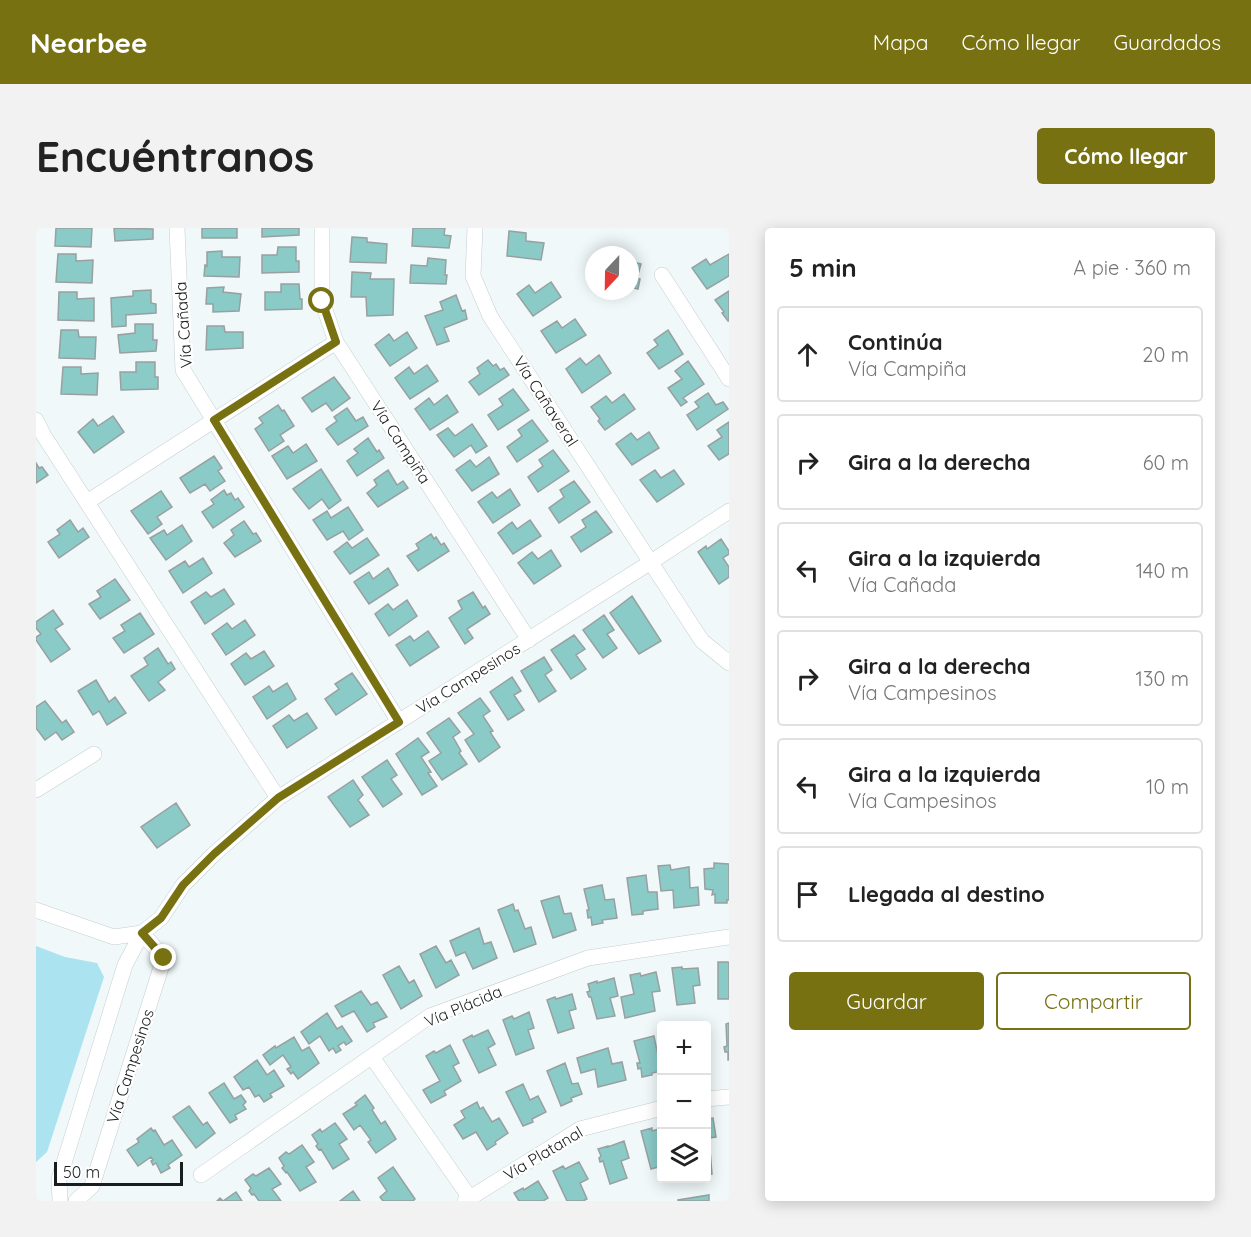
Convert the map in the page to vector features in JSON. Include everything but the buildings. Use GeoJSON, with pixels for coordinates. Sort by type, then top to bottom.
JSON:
{"type":"FeatureCollection","features":[{"type":"Feature","properties":{"kind":"street","name":"Vía Cañada"},"geometry":{"type":"LineString","coordinates":[[177,228],[183,370],[399,722]]}},
{"type":"Feature","properties":{"kind":"street","name":"Vía Campiña"},"geometry":{"type":"LineString","coordinates":[[322,228],[322,301],[336,342],[529,640]]}},
{"type":"Feature","properties":{"kind":"street","name":"Vía Cañaveral"},"geometry":{"type":"LineString","coordinates":[[475,228],[473,276],[490,316],[702,641],[729,663]]}},
{"type":"Feature","properties":{"kind":"street"},"geometry":{"type":"LineString","coordinates":[[662,275],[729,379]]}},
{"type":"Feature","properties":{"kind":"street"},"geometry":{"type":"LineString","coordinates":[[87,502],[336,342]]}},
{"type":"Feature","properties":{"kind":"street"},"geometry":{"type":"LineString","coordinates":[[36,420],[44,436],[278,798]]}},
{"type":"Feature","properties":{"kind":"street","name":"Vía Campesinos"},"geometry":{"type":"LineString","coordinates":[[60,1201],[59,1179],[125,965],[142,933],[161,918],[183,885],[214,854],[278,798],[729,511]]}},
{"type":"Feature","properties":{"kind":"street"},"geometry":{"type":"LineString","coordinates":[[36,790],[94,754]]}},
{"type":"Feature","properties":{"kind":"street"},"geometry":{"type":"LineString","coordinates":[[36,910],[114,936],[142,933]]}},
{"type":"Feature","properties":{"kind":"street","name":"Vía Campesinos"},"geometry":{"type":"LineString","coordinates":[[76,1201],[92,1186],[164,958],[142,933]]}},
{"type":"Feature","properties":{"kind":"street","name":"Vía Plácida"},"geometry":{"type":"LineString","coordinates":[[201,1175],[430,1016],[588,958],[729,937]]}},
{"type":"Feature","properties":{"kind":"street"},"geometry":{"type":"LineString","coordinates":[[372,1057],[469,1200]]}},
{"type":"Feature","properties":{"kind":"street"},"geometry":{"type":"LineString","coordinates":[[711,1099],[729,1097]]}},
{"type":"Feature","properties":{"kind":"street","name":"Vía Platanal"},"geometry":{"type":"LineString","coordinates":[[469,1200],[580,1129],[657,1109]]}},
{"type":"Feature","properties":{"kind":"shaded area"},"geometry":{"type":"Polygon","coordinates":[[[36,946],[65,957],[97,963],[104,977],[47,1152],[36,1162],[36,946]]]}},
{"type":"Feature","properties":{"kind":"route"},"geometry":{"type":"LineString","coordinates":[[164,958],[142,933],[161,918],[183,885],[214,854],[278,798],[399,722],[214,420],[336,342],[322,301]]}}]}
